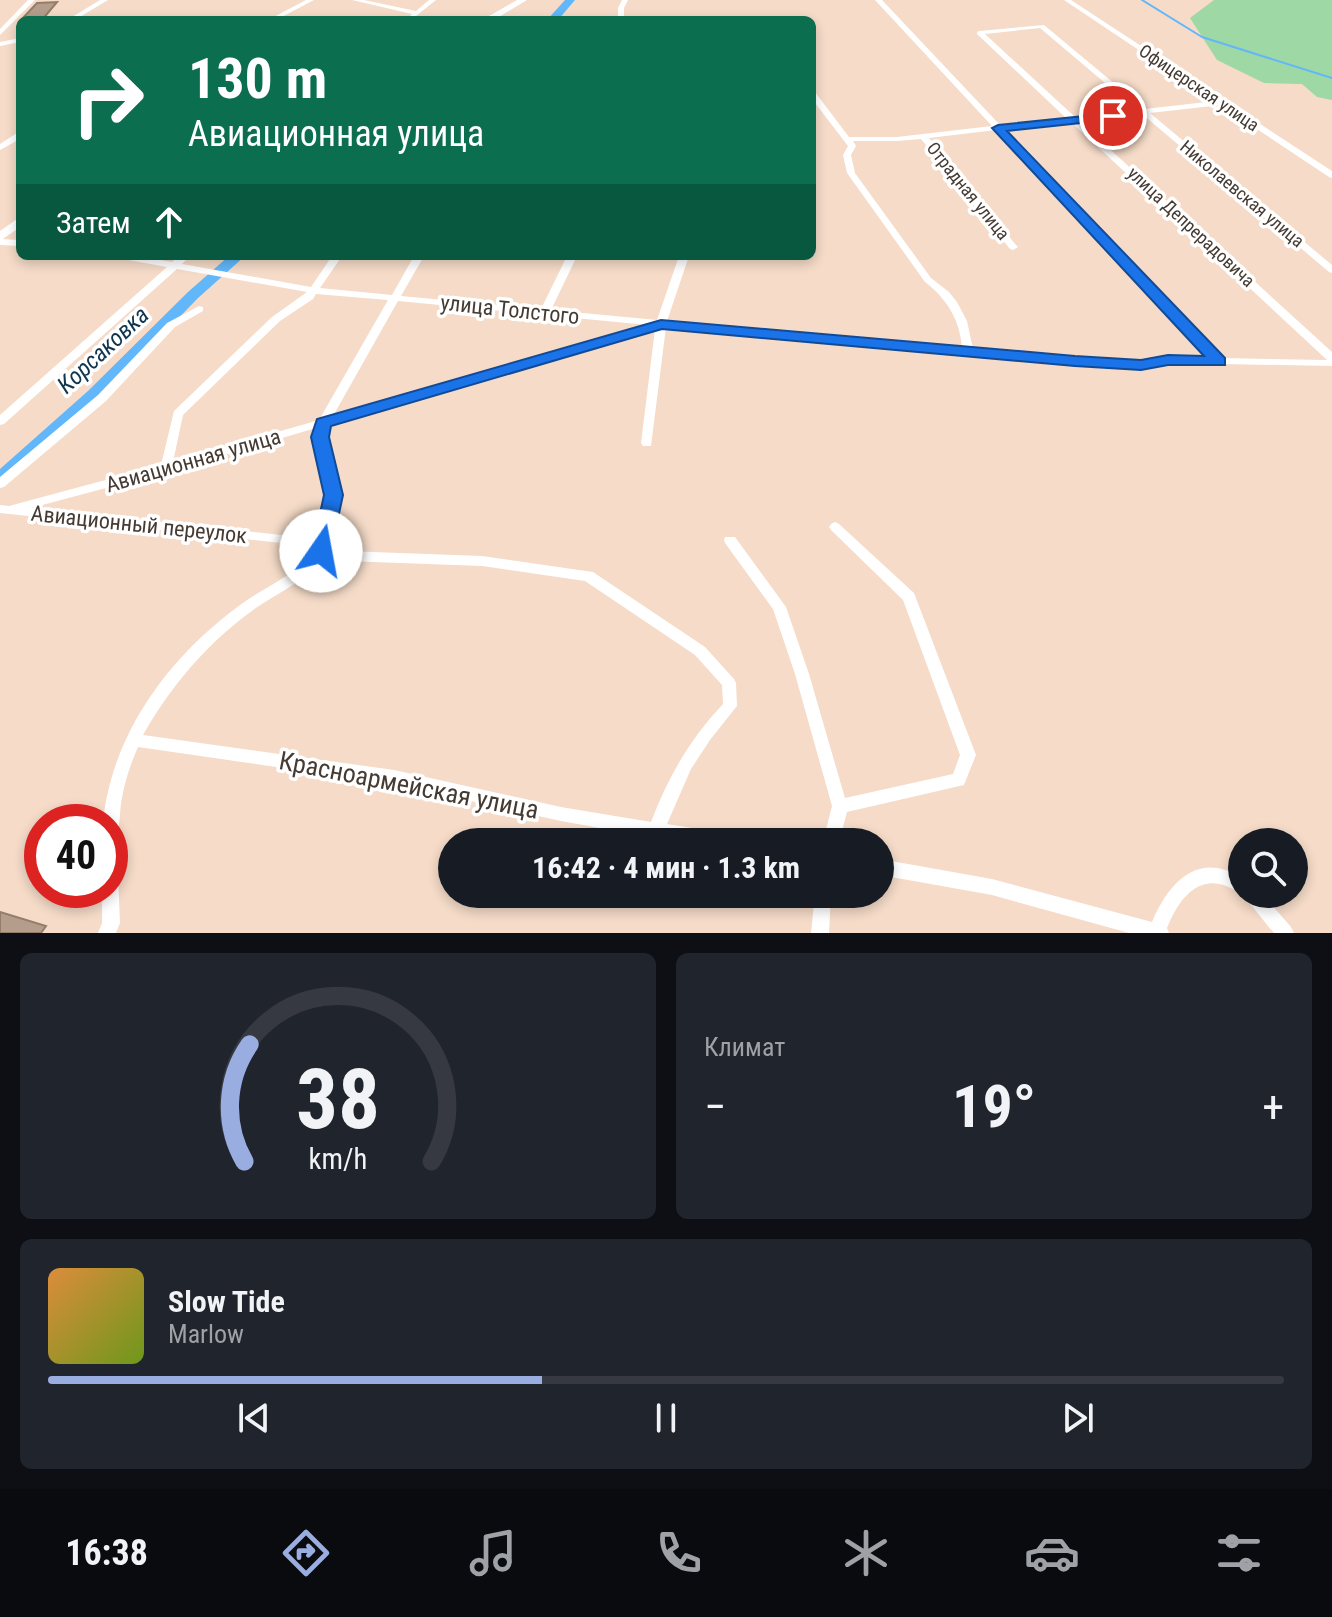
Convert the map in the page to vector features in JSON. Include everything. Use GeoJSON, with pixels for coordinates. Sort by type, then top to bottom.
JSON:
{"type":"FeatureCollection","features":[{"type":"Feature","properties":{"kind":"main road"},"geometry":{"type":"LineString","coordinates":[[494,16],[523,0]]}},
{"type":"Feature","properties":{"kind":"main road"},"geometry":{"type":"LineString","coordinates":[[0,239],[16,225]]}},
{"type":"Feature","properties":{"kind":"street"},"geometry":{"type":"LineString","coordinates":[[16,16],[32,0]]}},
{"type":"Feature","properties":{"kind":"street"},"geometry":{"type":"LineString","coordinates":[[77,16],[105,0]]}},
{"type":"Feature","properties":{"kind":"street"},"geometry":{"type":"LineString","coordinates":[[279,16],[311,0]]}},
{"type":"Feature","properties":{"kind":"street"},"geometry":{"type":"LineString","coordinates":[[355,0],[416,13]]}},
{"type":"Feature","properties":{"kind":"street"},"geometry":{"type":"LineString","coordinates":[[413,16],[433,0]]}},
{"type":"Feature","properties":{"kind":"street"},"geometry":{"type":"LineString","coordinates":[[878,0],[1219,362]]}},
{"type":"Feature","properties":{"kind":"street","name":"Офицерская улица"},"geometry":{"type":"LineString","coordinates":[[1067,0],[1332,175]]}},
{"type":"Feature","properties":{"kind":"street"},"geometry":{"type":"LineString","coordinates":[[0,33],[16,16]]}},
{"type":"Feature","properties":{"kind":"street","name":"улица Депрерадовича"},"geometry":{"type":"LineString","coordinates":[[1042,26],[979,33],[1332,360]]}},
{"type":"Feature","properties":{"kind":"street","name":"Николаевская улица"},"geometry":{"type":"LineString","coordinates":[[1042,26],[1332,270]]}},
{"type":"Feature","properties":{"kind":"street"},"geometry":{"type":"LineString","coordinates":[[816,99],[852,146],[847,155],[851,173],[928,280],[943,290],[967,327],[968,352]]}},
{"type":"Feature","properties":{"kind":"street"},"geometry":{"type":"LineString","coordinates":[[848,139],[923,136],[1220,103]]}},
{"type":"Feature","properties":{"kind":"street","name":"Отрадная улица"},"geometry":{"type":"LineString","coordinates":[[923,136],[1013,247]]}},
{"type":"Feature","properties":{"kind":"street","name":"улица Толстого"},"geometry":{"type":"LineString","coordinates":[[143,260],[310,290],[943,352],[1141,365],[1168,360],[1332,360]]}},
{"type":"Feature","properties":{"kind":"street"},"geometry":{"type":"LineString","coordinates":[[0,421],[181,260]]}},
{"type":"Feature","properties":{"kind":"street"},"geometry":{"type":"LineString","coordinates":[[166,468],[178,414],[276,319],[309,297],[310,290],[334,260]]}},
{"type":"Feature","properties":{"kind":"street"},"geometry":{"type":"LineString","coordinates":[[114,804],[117,783],[162,688],[215,629],[307,566],[321,551],[333,495],[320,437],[323,423],[417,260]]}},
{"type":"Feature","properties":{"kind":"street"},"geometry":{"type":"LineString","coordinates":[[544,313],[570,260]]}},
{"type":"Feature","properties":{"kind":"street"},"geometry":{"type":"LineString","coordinates":[[647,443],[661,324],[683,260]]}},
{"type":"Feature","properties":{"kind":"street"},"geometry":{"type":"LineString","coordinates":[[0,484],[102,398],[171,325],[199,309]]}},
{"type":"Feature","properties":{"kind":"street","name":"Авиационная улица"},"geometry":{"type":"LineString","coordinates":[[4,509],[166,468],[661,324]]}},
{"type":"Feature","properties":{"kind":"street","name":"Авиационный переулок"},"geometry":{"type":"LineString","coordinates":[[4,509],[245,537],[293,539],[314,542],[321,551],[345,556],[482,561],[588,576],[700,651],[729,683],[730,706],[701,735],[676,777],[657,828]]}},
{"type":"Feature","properties":{"kind":"street"},"geometry":{"type":"LineString","coordinates":[[835,527],[909,597],[968,755],[958,780],[840,806]]}},
{"type":"Feature","properties":{"kind":"street"},"geometry":{"type":"LineString","coordinates":[[730,540],[779,607],[840,806],[834,828]]}},
{"type":"Feature","properties":{"kind":"street","name":"Красноармейская улица"},"geometry":{"type":"LineString","coordinates":[[135,740],[394,777],[639,828]]}},
{"type":"Feature","properties":{"kind":"street"},"geometry":{"type":"LineString","coordinates":[[894,870],[992,887],[1158,932],[1167,904],[1191,878],[1209,875],[1228,879]]}},
{"type":"Feature","properties":{"kind":"street"},"geometry":{"type":"LineString","coordinates":[[107,933],[111,923],[111,908]]}},
{"type":"Feature","properties":{"kind":"street"},"geometry":{"type":"LineString","coordinates":[[820,933],[822,908]]}},
{"type":"Feature","properties":{"kind":"street"},"geometry":{"type":"LineString","coordinates":[[1263,908],[1285,933]]}},
{"type":"Feature","properties":{"kind":"green space"},"geometry":{"type":"Polygon","coordinates":[[[1214,0],[1332,0],[1332,100],[1317,97],[1302,84],[1264,83],[1217,60],[1190,18],[1214,0]]]}},
{"type":"Feature","properties":{"kind":"building"},"geometry":{"type":"Polygon","coordinates":[[[57,2],[45,16],[25,16],[37,3],[57,2]]]}},
{"type":"Feature","properties":{"kind":"building"},"geometry":{"type":"Polygon","coordinates":[[[0,912],[46,926],[41,933],[0,933],[0,912]]]}},
{"type":"Feature","properties":{"kind":"waterway","name":"Корсаковка"},"geometry":{"type":"LineString","coordinates":[[556,16],[570,0]]}},
{"type":"Feature","properties":{"kind":"waterway"},"geometry":{"type":"LineString","coordinates":[[1142,0],[1202,37],[1332,78]]}},
{"type":"Feature","properties":{"kind":"waterway","name":"Корсаковка"},"geometry":{"type":"LineString","coordinates":[[0,479],[94,395],[193,295],[233,260]]}},
{"type":"Feature","properties":{"kind":"route"},"geometry":{"type":"LineString","coordinates":[[321,551],[333,495],[320,437],[323,423],[661,324],[1006,357],[1141,365],[1168,360],[1219,362],[998,128],[1113,116]]}}]}
